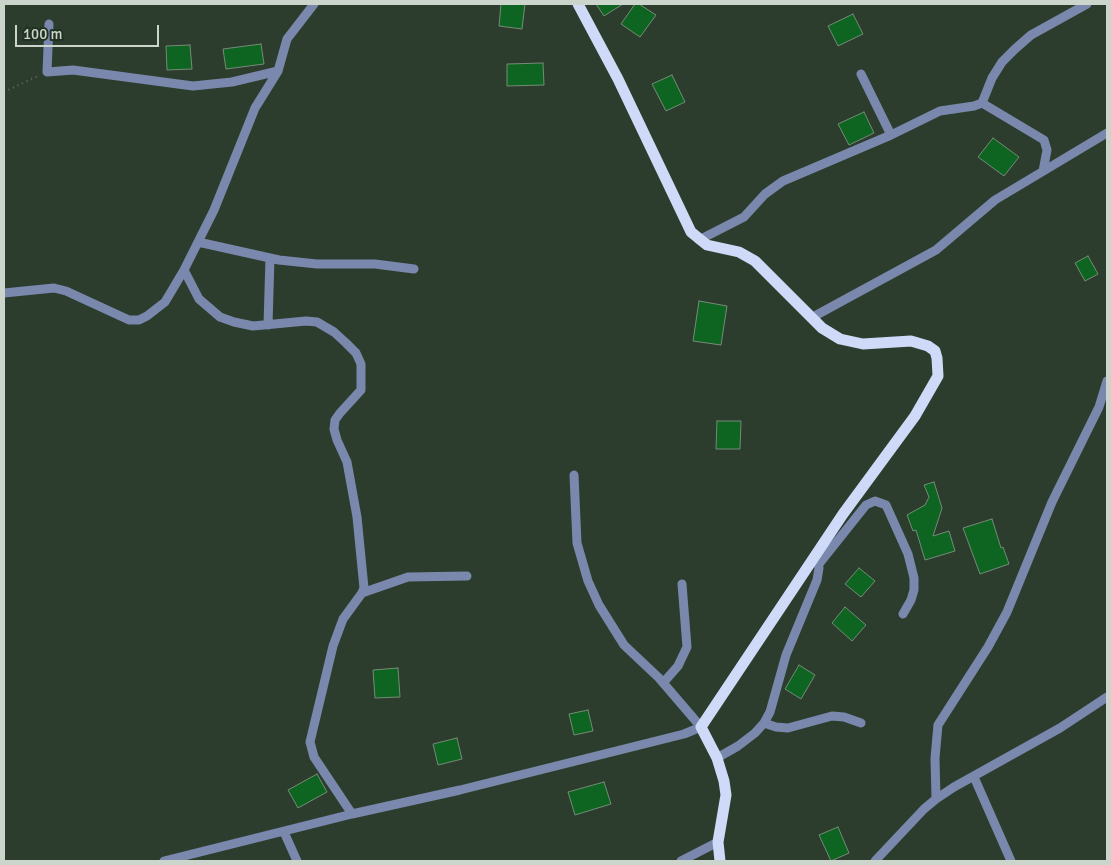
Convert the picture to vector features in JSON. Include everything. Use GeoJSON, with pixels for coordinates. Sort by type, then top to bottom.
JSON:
{"type":"FeatureCollection","features":[{"type":"Feature","properties":{"kind":"main road"},"geometry":{"type":"LineString","coordinates":[[578,4],[618,79],[691,232],[707,245],[739,252],[755,261],[811,318],[822,328],[840,339],[863,344],[911,341],[922,344],[934,351],[939,366],[938,376],[915,416],[859,492],[818,559],[701,727],[722,770],[726,795],[718,842],[720,861]]}},
{"type":"Feature","properties":{"kind":"street"},"geometry":{"type":"LineString","coordinates":[[4,293],[54,288],[66,291],[129,320],[139,320],[148,316],[165,302],[184,270],[214,210],[255,108],[278,71],[287,39],[314,4]]}},
{"type":"Feature","properties":{"kind":"street"},"geometry":{"type":"LineString","coordinates":[[699,240],[744,217],[765,194],[783,181],[891,135],[940,111],[982,103],[992,78],[1002,62],[1015,49],[1030,35],[1087,4]]}},
{"type":"Feature","properties":{"kind":"street"},"geometry":{"type":"LineString","coordinates":[[49,24],[47,72],[73,70],[193,86],[232,82],[278,71]]}},
{"type":"Feature","properties":{"kind":"street"},"geometry":{"type":"LineString","coordinates":[[861,74],[891,135]]}},
{"type":"Feature","properties":{"kind":"street"},"geometry":{"type":"LineString","coordinates":[[982,103],[1044,140],[1047,150],[1043,171]]}},
{"type":"Feature","properties":{"kind":"street"},"geometry":{"type":"LineString","coordinates":[[811,318],[936,250],[995,200],[1107,133]]}},
{"type":"Feature","properties":{"kind":"street"},"geometry":{"type":"LineString","coordinates":[[198,242],[270,258],[316,264],[375,264],[414,269]]}},
{"type":"Feature","properties":{"kind":"street"},"geometry":{"type":"LineString","coordinates":[[268,325],[270,258]]}},
{"type":"Feature","properties":{"kind":"street"},"geometry":{"type":"LineString","coordinates":[[184,270],[199,299],[220,317],[253,326],[306,321],[317,322],[334,332],[346,343],[356,353],[361,364],[361,390],[335,420],[334,430],[347,462],[357,517],[364,582],[362,593],[344,620],[333,646],[310,742],[314,757],[352,814]]}},
{"type":"Feature","properties":{"kind":"street"},"geometry":{"type":"LineString","coordinates":[[936,799],[935,758],[938,725],[988,647],[1007,612],[1052,502],[1099,407],[1107,381]]}},
{"type":"Feature","properties":{"kind":"street"},"geometry":{"type":"LineString","coordinates":[[164,861],[352,814],[460,790],[684,734],[701,727],[663,683],[624,645],[603,612],[588,581],[577,543],[574,475]]}},
{"type":"Feature","properties":{"kind":"street"},"geometry":{"type":"LineString","coordinates":[[717,758],[747,739],[764,723],[770,712],[786,655],[817,580],[818,559],[866,505],[875,501],[886,505],[908,554],[914,578],[912,600],[903,614]]}},
{"type":"Feature","properties":{"kind":"street"},"geometry":{"type":"LineString","coordinates":[[362,593],[408,577],[467,576]]}},
{"type":"Feature","properties":{"kind":"street"},"geometry":{"type":"LineString","coordinates":[[663,683],[678,666],[687,647],[682,584]]}},
{"type":"Feature","properties":{"kind":"street"},"geometry":{"type":"LineString","coordinates":[[875,861],[924,809],[936,799],[1060,728],[1107,697]]}},
{"type":"Feature","properties":{"kind":"street"},"geometry":{"type":"LineString","coordinates":[[764,723],[788,728],[832,716],[844,716],[861,723]]}},
{"type":"Feature","properties":{"kind":"street"},"geometry":{"type":"LineString","coordinates":[[974,777],[1011,861]]}},
{"type":"Feature","properties":{"kind":"street"},"geometry":{"type":"LineString","coordinates":[[284,832],[297,861]]}},
{"type":"Feature","properties":{"kind":"street"},"geometry":{"type":"LineString","coordinates":[[681,861],[718,842]]}},
{"type":"Feature","properties":{"kind":"path"},"geometry":{"type":"LineString","coordinates":[[4,92],[47,72]]}},
{"type":"Feature","properties":{"kind":"building"},"geometry":{"type":"Polygon","coordinates":[[[501,4],[525,4],[522,29],[499,26],[501,4]]]}},
{"type":"Feature","properties":{"kind":"building"},"geometry":{"type":"Polygon","coordinates":[[[596,4],[623,4],[604,16],[596,4]]]}},
{"type":"Feature","properties":{"kind":"building"},"geometry":{"type":"Polygon","coordinates":[[[635,4],[639,4],[656,15],[640,37],[621,24],[635,4]]]}},
{"type":"Feature","properties":{"kind":"building"},"geometry":{"type":"Polygon","coordinates":[[[853,14],[863,34],[838,46],[828,26],[853,14]]]}},
{"type":"Feature","properties":{"kind":"building"},"geometry":{"type":"Polygon","coordinates":[[[261,44],[264,64],[226,69],[223,49],[261,44]]]}},
{"type":"Feature","properties":{"kind":"building"},"geometry":{"type":"Polygon","coordinates":[[[190,45],[192,69],[167,70],[166,46],[190,45]]]}},
{"type":"Feature","properties":{"kind":"building"},"geometry":{"type":"Polygon","coordinates":[[[543,63],[544,85],[507,86],[507,64],[543,63]]]}},
{"type":"Feature","properties":{"kind":"building"},"geometry":{"type":"Polygon","coordinates":[[[672,75],[685,102],[666,111],[652,84],[672,75]]]}},
{"type":"Feature","properties":{"kind":"building"},"geometry":{"type":"Polygon","coordinates":[[[864,112],[874,133],[849,145],[838,124],[864,112]]]}},
{"type":"Feature","properties":{"kind":"building"},"geometry":{"type":"Polygon","coordinates":[[[993,138],[1019,157],[1004,176],[978,157],[993,138]]]}},
{"type":"Feature","properties":{"kind":"building"},"geometry":{"type":"Polygon","coordinates":[[[1088,256],[1098,274],[1085,281],[1075,263],[1088,256]]]}},
{"type":"Feature","properties":{"kind":"building"},"geometry":{"type":"Polygon","coordinates":[[[699,301],[727,306],[721,345],[693,341],[699,301]]]}},
{"type":"Feature","properties":{"kind":"building"},"geometry":{"type":"Polygon","coordinates":[[[717,421],[741,421],[740,449],[716,449],[717,421]]]}},
{"type":"Feature","properties":{"kind":"building"},"geometry":{"type":"Polygon","coordinates":[[[934,482],[942,508],[933,536],[949,531],[955,551],[925,560],[916,530],[913,531],[907,515],[925,505],[929,497],[924,485],[934,482]]]}},
{"type":"Feature","properties":{"kind":"building"},"geometry":{"type":"Polygon","coordinates":[[[992,519],[1001,548],[1003,547],[1009,564],[980,574],[963,528],[992,519]]]}},
{"type":"Feature","properties":{"kind":"building"},"geometry":{"type":"Polygon","coordinates":[[[859,568],[875,581],[861,597],[845,584],[859,568]]]}},
{"type":"Feature","properties":{"kind":"building"},"geometry":{"type":"Polygon","coordinates":[[[845,607],[866,625],[852,641],[832,623],[845,607]]]}},
{"type":"Feature","properties":{"kind":"building"},"geometry":{"type":"Polygon","coordinates":[[[799,665],[815,675],[801,699],[785,689],[799,665]]]}},
{"type":"Feature","properties":{"kind":"building"},"geometry":{"type":"Polygon","coordinates":[[[398,668],[400,697],[375,698],[373,670],[398,668]]]}},
{"type":"Feature","properties":{"kind":"building"},"geometry":{"type":"Polygon","coordinates":[[[588,710],[593,731],[574,735],[569,714],[588,710]]]}},
{"type":"Feature","properties":{"kind":"building"},"geometry":{"type":"Polygon","coordinates":[[[457,738],[462,759],[438,765],[433,744],[457,738]]]}},
{"type":"Feature","properties":{"kind":"building"},"geometry":{"type":"Polygon","coordinates":[[[317,774],[327,792],[298,808],[288,790],[317,774]]]}},
{"type":"Feature","properties":{"kind":"building"},"geometry":{"type":"Polygon","coordinates":[[[604,782],[611,804],[575,815],[568,792],[604,782]]]}},
{"type":"Feature","properties":{"kind":"building"},"geometry":{"type":"Polygon","coordinates":[[[838,827],[849,853],[831,861],[819,835],[838,827]]]}}]}
